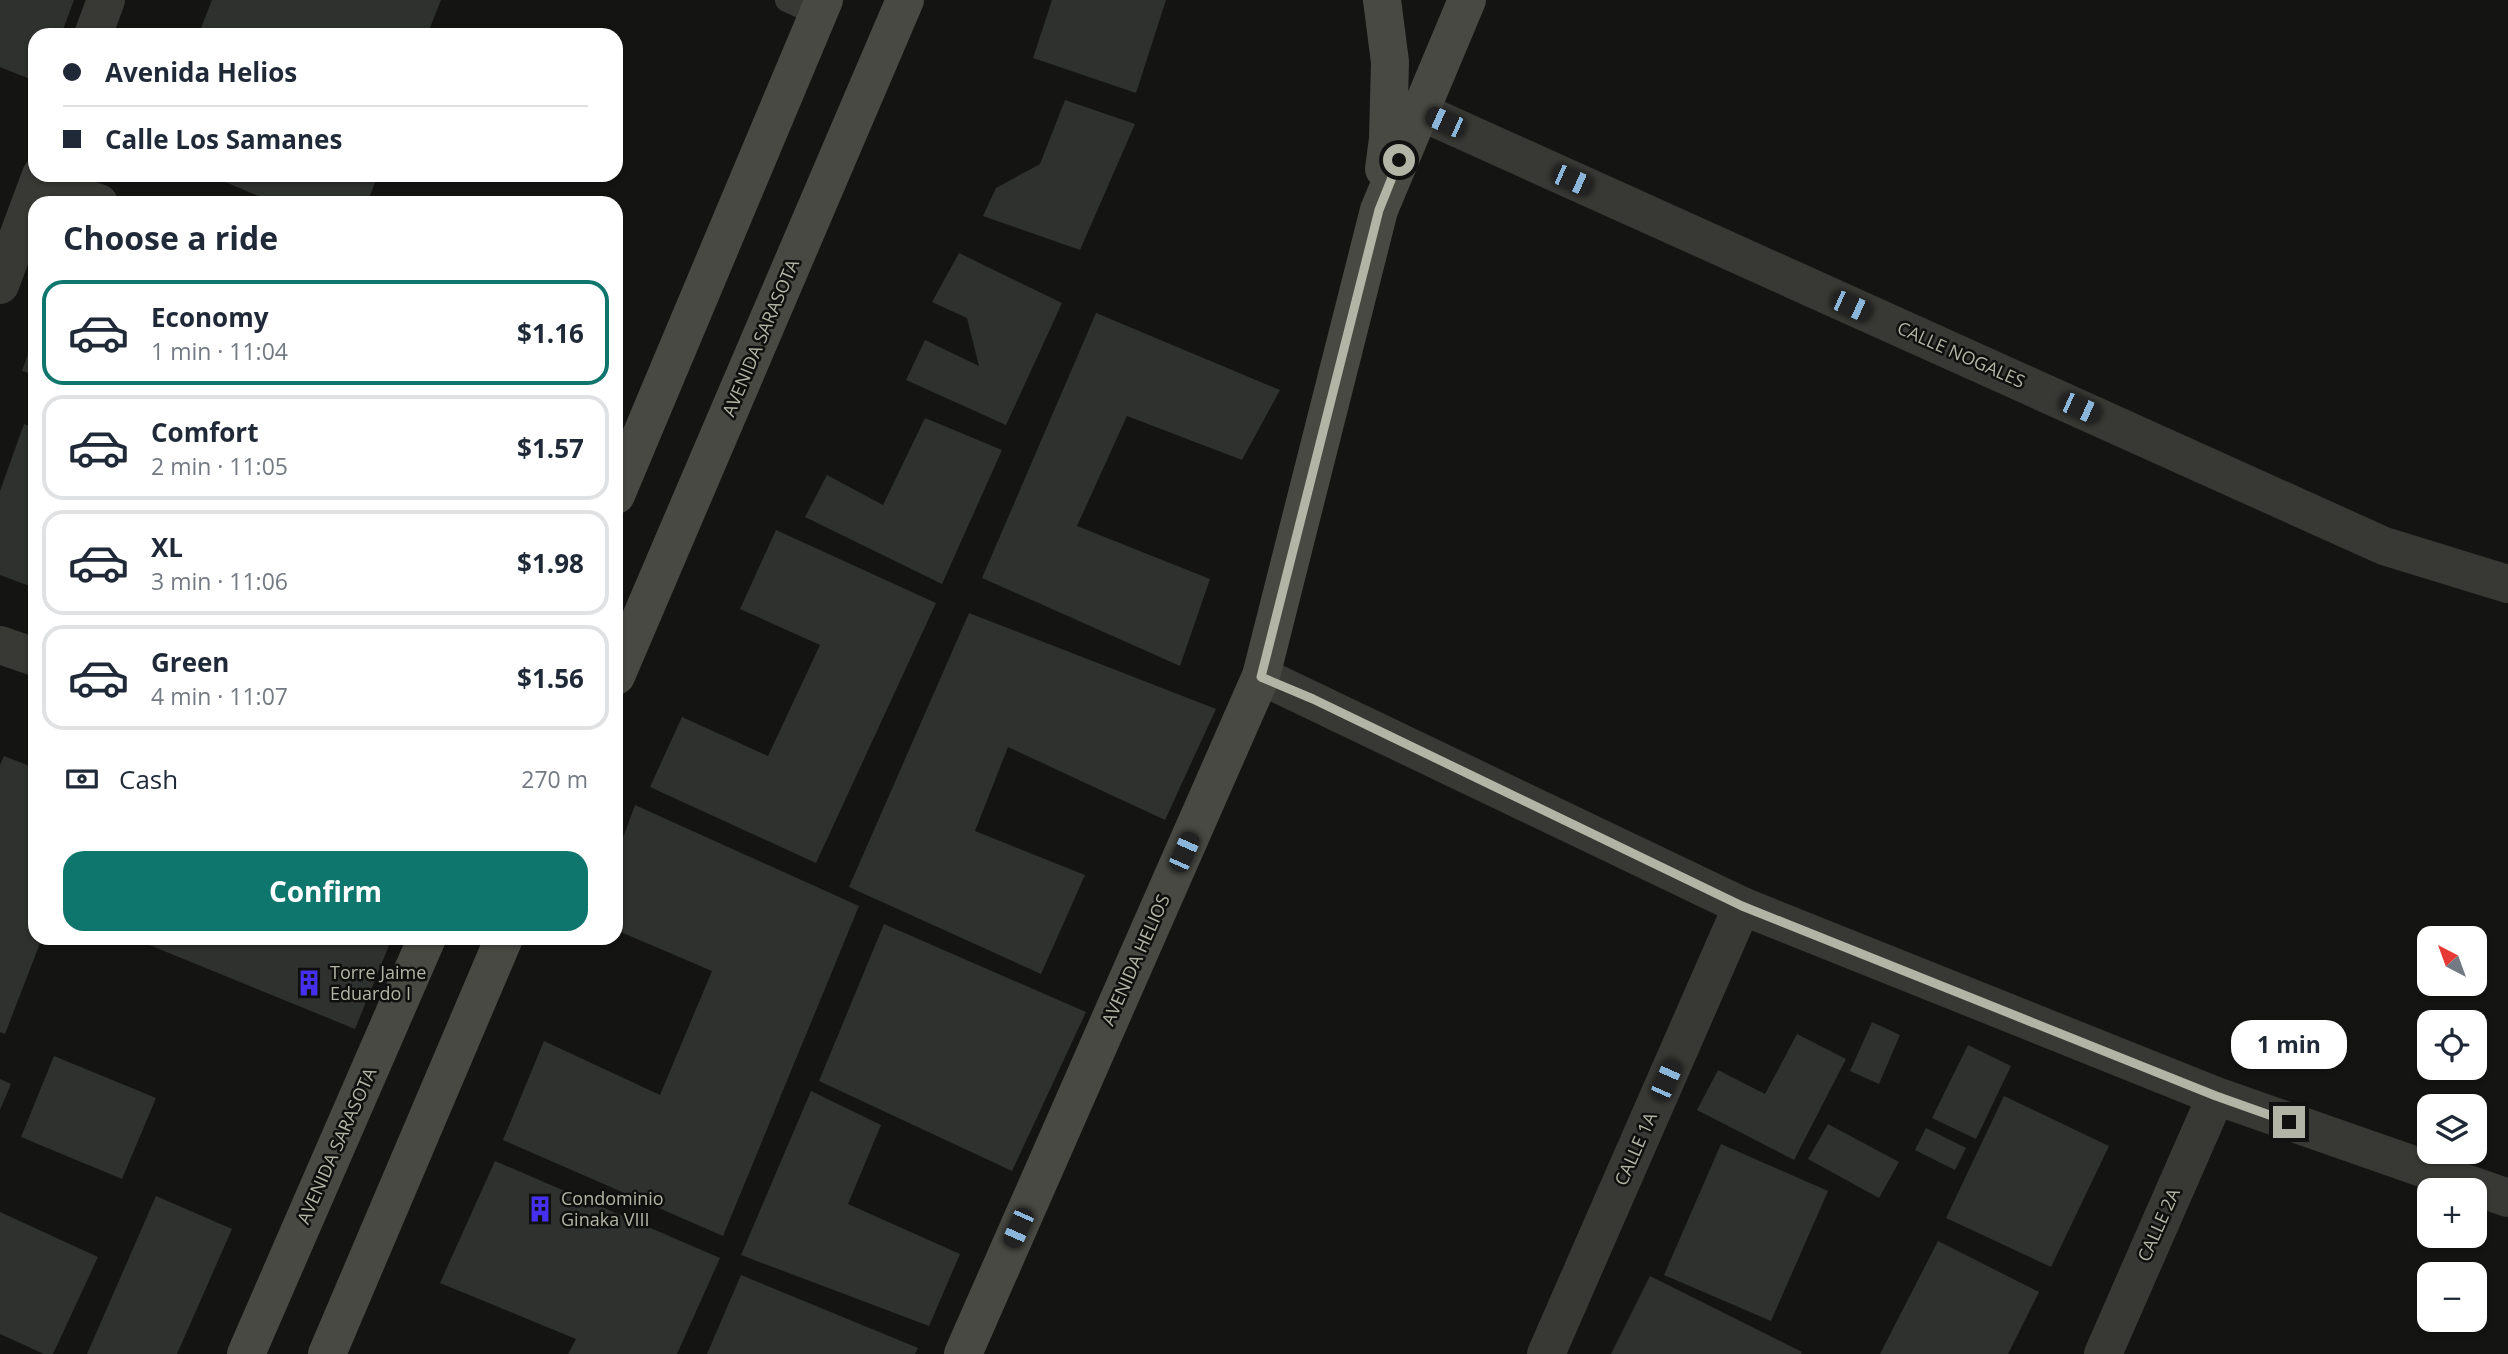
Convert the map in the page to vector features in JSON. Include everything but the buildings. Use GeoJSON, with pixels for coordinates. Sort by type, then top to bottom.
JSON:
{"type":"FeatureCollection","features":[{"type":"Feature","properties":{"kind":"main road","name":"AVENIDA SARASOTA"},"geometry":{"type":"LineString","coordinates":[[623,660],[905,0]]}},
{"type":"Feature","properties":{"kind":"main road"},"geometry":{"type":"LineString","coordinates":[[1379,210],[1388,139],[1390,62],[1382,0]]}},
{"type":"Feature","properties":{"kind":"main road","name":"AVENIDA HELIOS"},"geometry":{"type":"LineString","coordinates":[[963,1354],[1261,677],[1379,210],[1467,0]]}},
{"type":"Feature","properties":{"kind":"main road"},"geometry":{"type":"LineString","coordinates":[[623,477],[810,5]]}},
{"type":"Feature","properties":{"kind":"main road","name":"AVENIDA SARASOTA"},"geometry":{"type":"LineString","coordinates":[[246,1354],[425,945]]}},
{"type":"Feature","properties":{"kind":"main road"},"geometry":{"type":"LineString","coordinates":[[327,1354],[501,945]]}},
{"type":"Feature","properties":{"kind":"street"},"geometry":{"type":"LineString","coordinates":[[96,28],[106,0]]}},
{"type":"Feature","properties":{"kind":"street","name":"CALLE NOGALES"},"geometry":{"type":"LineString","coordinates":[[1419,111],[2384,546],[2508,584]]}},
{"type":"Feature","properties":{"kind":"street"},"geometry":{"type":"LineString","coordinates":[[49,182],[82,196]]}},
{"type":"Feature","properties":{"kind":"street"},"geometry":{"type":"LineString","coordinates":[[0,285],[28,210]]}},
{"type":"Feature","properties":{"kind":"street"},"geometry":{"type":"LineString","coordinates":[[0,645],[28,655]]}},
{"type":"Feature","properties":{"kind":"street"},"geometry":{"type":"LineString","coordinates":[[1261,677],[1313,699],[1742,906],[2216,1096],[2508,1198]]}},
{"type":"Feature","properties":{"kind":"street","name":"CALLE 1A"},"geometry":{"type":"LineString","coordinates":[[1546,1354],[1742,906]]}},
{"type":"Feature","properties":{"kind":"street","name":"CALLE 2A"},"geometry":{"type":"LineString","coordinates":[[2103,1354],[2216,1096]]}},
{"type":"Feature","properties":{"kind":"place","name":"Torre Jaime Eduardo I"},"geometry":{"type":"Point","coordinates":[309,983]}},
{"type":"Feature","properties":{"kind":"place","name":"Condominio Ginaka VIII"},"geometry":{"type":"Point","coordinates":[540,1209]}},
{"type":"Feature","properties":{"kind":"route"},"geometry":{"type":"LineString","coordinates":[[1399,160],[1379,210],[1261,677],[1313,699],[1742,906],[2216,1096],[2289,1122]]}}]}
